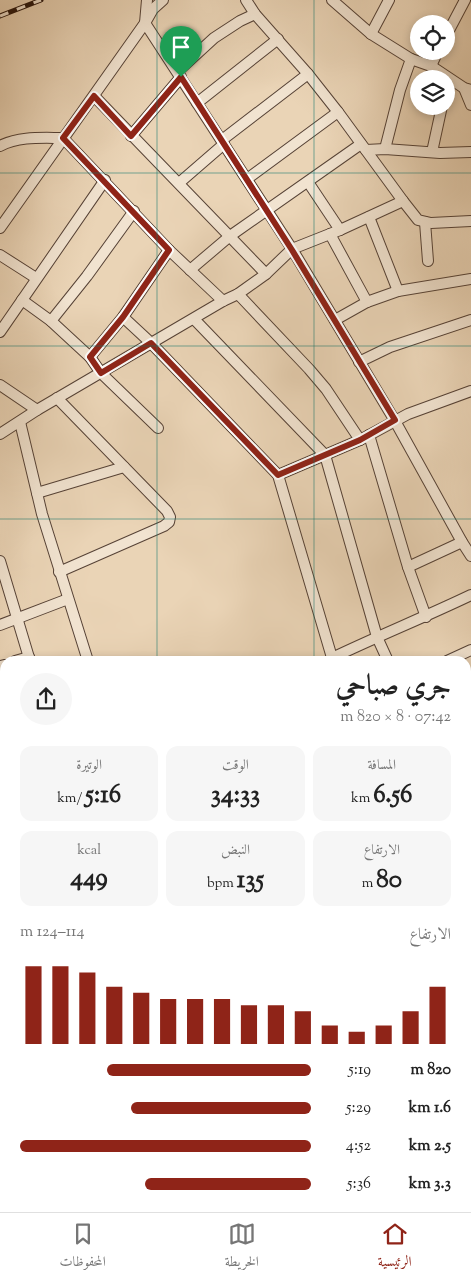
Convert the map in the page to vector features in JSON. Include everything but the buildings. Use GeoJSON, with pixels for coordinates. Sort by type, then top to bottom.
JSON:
{"type":"FeatureCollection","features":[{"type":"Feature","properties":{"kind":"street"},"geometry":{"type":"LineString","coordinates":[[147,0],[145,23],[247,179],[335,320],[395,420],[471,556]]}},
{"type":"Feature","properties":{"kind":"street"},"geometry":{"type":"LineString","coordinates":[[0,228],[154,9],[163,0]]}},
{"type":"Feature","properties":{"kind":"street"},"geometry":{"type":"LineString","coordinates":[[246,0],[255,14],[308,74],[338,112],[418,220],[424,222],[471,222]]}},
{"type":"Feature","properties":{"kind":"street"},"geometry":{"type":"LineString","coordinates":[[332,0],[371,34],[410,58]]}},
{"type":"Feature","properties":{"kind":"street"},"geometry":{"type":"LineString","coordinates":[[371,34],[389,0]]}},
{"type":"Feature","properties":{"kind":"street"},"geometry":{"type":"LineString","coordinates":[[455,19],[465,0]]}},
{"type":"Feature","properties":{"kind":"street"},"geometry":{"type":"LineString","coordinates":[[131,136],[179,74],[214,38],[240,21],[255,14]]}},
{"type":"Feature","properties":{"kind":"street"},"geometry":{"type":"LineString","coordinates":[[197,103],[278,39]]}},
{"type":"Feature","properties":{"kind":"street"},"geometry":{"type":"LineString","coordinates":[[385,149],[400,90],[411,60]]}},
{"type":"Feature","properties":{"kind":"street"},"geometry":{"type":"LineString","coordinates":[[414,60],[431,66],[435,70]]}},
{"type":"Feature","properties":{"kind":"street"},"geometry":{"type":"LineString","coordinates":[[431,66],[434,60]]}},
{"type":"Feature","properties":{"kind":"street"},"geometry":{"type":"LineString","coordinates":[[179,183],[223,142],[308,74]]}},
{"type":"Feature","properties":{"kind":"street"},"geometry":{"type":"LineString","coordinates":[[455,84],[468,89],[471,105]]}},
{"type":"Feature","properties":{"kind":"street"},"geometry":{"type":"LineString","coordinates":[[94,96],[266,274]]}},
{"type":"Feature","properties":{"kind":"street"},"geometry":{"type":"LineString","coordinates":[[247,179],[338,112]]}},
{"type":"Feature","properties":{"kind":"street"},"geometry":{"type":"LineString","coordinates":[[432,152],[440,115]]}},
{"type":"Feature","properties":{"kind":"street"},"geometry":{"type":"LineString","coordinates":[[0,146],[21,139],[63,138],[169,250],[223,300]]}},
{"type":"Feature","properties":{"kind":"street"},"geometry":{"type":"LineString","coordinates":[[190,270],[230,236],[308,182],[364,147],[456,154],[471,152]]}},
{"type":"Feature","properties":{"kind":"street"},"geometry":{"type":"LineString","coordinates":[[0,332],[104,180]]}},
{"type":"Feature","properties":{"kind":"street"},"geometry":{"type":"LineString","coordinates":[[308,182],[335,232],[367,302]]}},
{"type":"Feature","properties":{"kind":"street"},"geometry":{"type":"LineString","coordinates":[[0,434],[223,300],[238,294],[266,274],[292,250],[403,201]]}},
{"type":"Feature","properties":{"kind":"street"},"geometry":{"type":"LineString","coordinates":[[51,321],[87,276],[134,211]]}},
{"type":"Feature","properties":{"kind":"street"},"geometry":{"type":"LineString","coordinates":[[369,217],[398,292]]}},
{"type":"Feature","properties":{"kind":"street"},"geometry":{"type":"LineString","coordinates":[[424,222],[428,261]]}},
{"type":"Feature","properties":{"kind":"street"},"geometry":{"type":"LineString","coordinates":[[90,357],[123,317],[169,250]]}},
{"type":"Feature","properties":{"kind":"street"},"geometry":{"type":"LineString","coordinates":[[0,255],[36,278]]}},
{"type":"Feature","properties":{"kind":"street"},"geometry":{"type":"LineString","coordinates":[[335,320],[367,302],[398,292],[471,279]]}},
{"type":"Feature","properties":{"kind":"street"},"geometry":{"type":"LineString","coordinates":[[238,294],[315,376],[365,437],[426,617]]}},
{"type":"Feature","properties":{"kind":"street"},"geometry":{"type":"LineString","coordinates":[[22,300],[51,321],[90,357],[101,373],[158,428]]}},
{"type":"Feature","properties":{"kind":"street"},"geometry":{"type":"LineString","coordinates":[[123,317],[151,343],[278,475],[332,656]]}},
{"type":"Feature","properties":{"kind":"street"},"geometry":{"type":"LineString","coordinates":[[194,319],[325,454],[377,637],[386,656]]}},
{"type":"Feature","properties":{"kind":"street"},"geometry":{"type":"LineString","coordinates":[[360,362],[397,344],[471,320]]}},
{"type":"Feature","properties":{"kind":"street"},"geometry":{"type":"LineString","coordinates":[[0,385],[38,410]]}},
{"type":"Feature","properties":{"kind":"street"},"geometry":{"type":"LineString","coordinates":[[278,475],[365,437],[408,414],[471,391]]}},
{"type":"Feature","properties":{"kind":"street"},"geometry":{"type":"LineString","coordinates":[[57,398],[170,517],[169,522],[164,526],[59,572]]}},
{"type":"Feature","properties":{"kind":"street"},"geometry":{"type":"LineString","coordinates":[[20,422],[59,572],[86,656]]}},
{"type":"Feature","properties":{"kind":"street"},"geometry":{"type":"LineString","coordinates":[[37,493],[124,467]]}},
{"type":"Feature","properties":{"kind":"street"},"geometry":{"type":"LineString","coordinates":[[408,567],[462,542]]}},
{"type":"Feature","properties":{"kind":"street"},"geometry":{"type":"LineString","coordinates":[[0,562],[29,656]]}},
{"type":"Feature","properties":{"kind":"street"},"geometry":{"type":"LineString","coordinates":[[339,656],[471,595]]}},
{"type":"Feature","properties":{"kind":"street"},"geometry":{"type":"LineString","coordinates":[[0,625],[68,599]]}},
{"type":"Feature","properties":{"kind":"street"},"geometry":{"type":"LineString","coordinates":[[458,656],[471,650]]}},
{"type":"Feature","properties":{"kind":"railway"},"geometry":{"type":"LineString","coordinates":[[0,16],[41,0]]}},
{"type":"Feature","properties":{"kind":"route"},"geometry":{"type":"LineString","coordinates":[[181,77],[292,250],[395,420],[360,440],[278,475],[151,343],[101,373],[90,357],[123,317],[169,250],[63,138],[94,96],[131,136],[181,77]]}}]}
